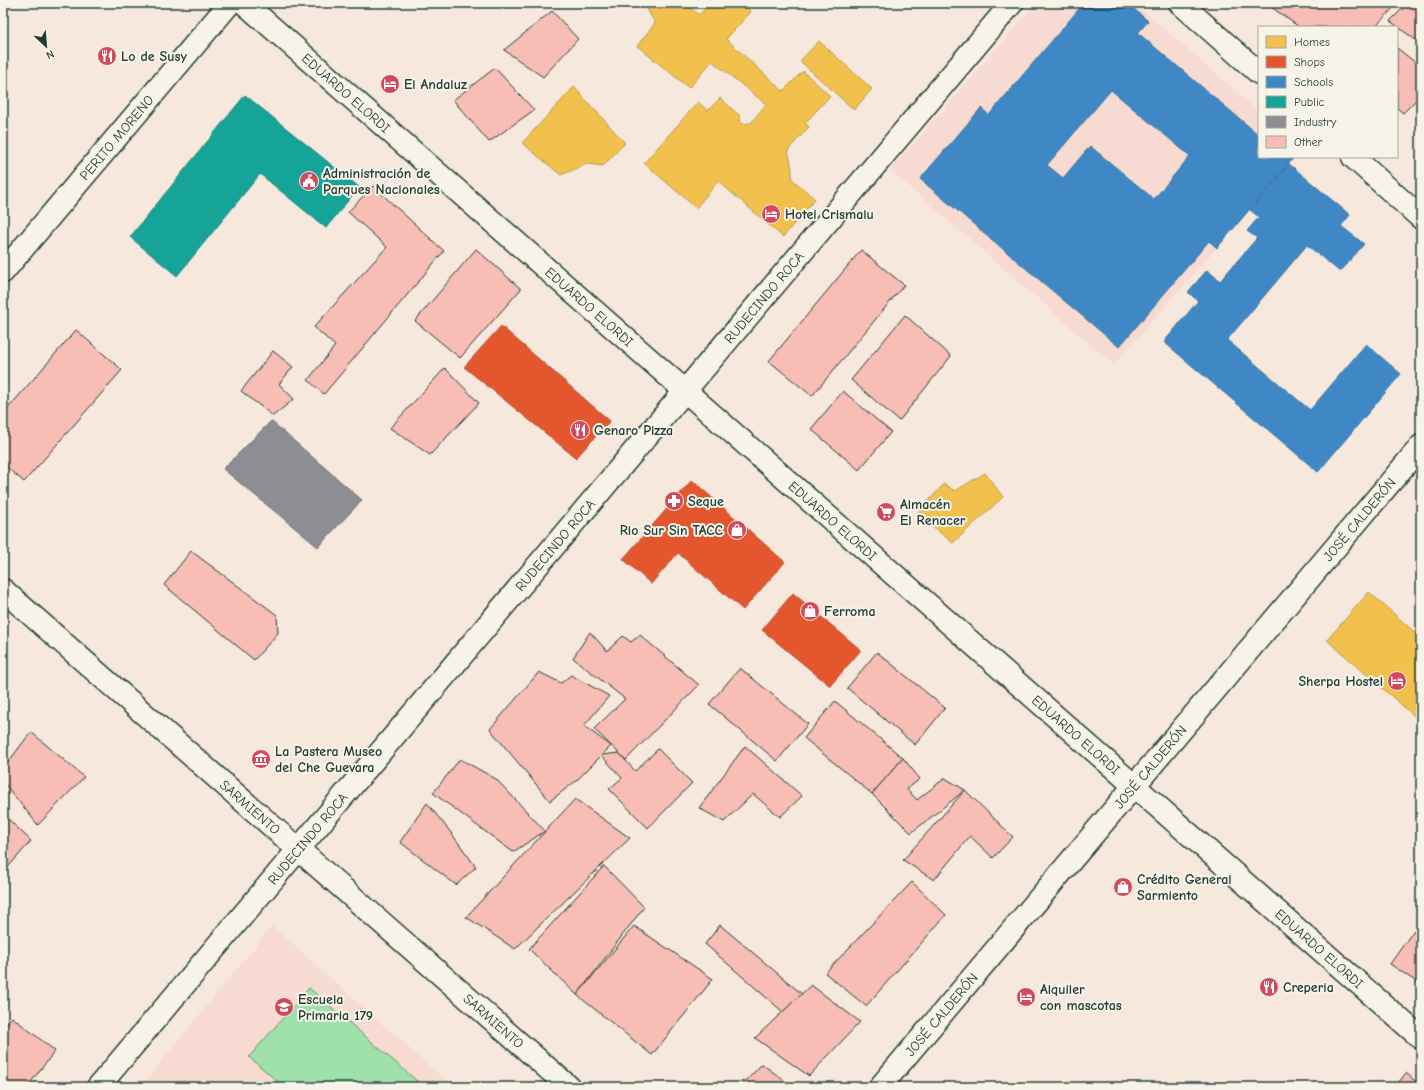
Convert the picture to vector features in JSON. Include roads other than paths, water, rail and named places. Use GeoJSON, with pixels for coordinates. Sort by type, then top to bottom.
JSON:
{"type":"FeatureCollection","features":[{"type":"Feature","properties":{"kind":"street","name":"PERITO MORENO"},"geometry":{"type":"LineString","coordinates":[[3,272],[230,3]]}},
{"type":"Feature","properties":{"kind":"street","name":"EDUARDO ELORDI"},"geometry":{"type":"LineString","coordinates":[[244,3],[1421,1038]]}},
{"type":"Feature","properties":{"kind":"street","name":"RUDECINDO ROCA"},"geometry":{"type":"LineString","coordinates":[[98,1087],[1012,3]]}},
{"type":"Feature","properties":{"kind":"street"},"geometry":{"type":"LineString","coordinates":[[1180,3],[1258,72]]}},
{"type":"Feature","properties":{"kind":"street"},"geometry":{"type":"LineString","coordinates":[[1354,158],[1421,218]]}},
{"type":"Feature","properties":{"kind":"street","name":"JOSÉ CALDERÓN"},"geometry":{"type":"LineString","coordinates":[[880,1087],[1421,446]]}},
{"type":"Feature","properties":{"kind":"street","name":"SARMIENTO"},"geometry":{"type":"LineString","coordinates":[[3,590],[569,1087]]}},
{"type":"Feature","properties":{"kind":"place","name":"Lo de Susy"},"geometry":{"type":"Point","coordinates":[107,56]}},
{"type":"Feature","properties":{"kind":"place","name":"El Andaluz"},"geometry":{"type":"Point","coordinates":[390,84]}},
{"type":"Feature","properties":{"kind":"place","name":"Administración de Parques Nacionales"},"geometry":{"type":"Point","coordinates":[309,181]}},
{"type":"Feature","properties":{"kind":"place","name":"Hotel Crismalu"},"geometry":{"type":"Point","coordinates":[771,214]}},
{"type":"Feature","properties":{"kind":"place","name":"Genaro Pizza"},"geometry":{"type":"Point","coordinates":[580,430]}},
{"type":"Feature","properties":{"kind":"place","name":"Seque"},"geometry":{"type":"Point","coordinates":[674,501]}},
{"type":"Feature","properties":{"kind":"place","name":"Almacén El Renacer"},"geometry":{"type":"Point","coordinates":[886,512]}},
{"type":"Feature","properties":{"kind":"place","name":"Rio Sur Sin TACC"},"geometry":{"type":"Point","coordinates":[737,530]}},
{"type":"Feature","properties":{"kind":"place","name":"Ferroma"},"geometry":{"type":"Point","coordinates":[810,611]}},
{"type":"Feature","properties":{"kind":"place","name":"Sherpa Hostel"},"geometry":{"type":"Point","coordinates":[1397,681]}},
{"type":"Feature","properties":{"kind":"place","name":"La Pastera Museo del Che Guevara"},"geometry":{"type":"Point","coordinates":[261,759]}},
{"type":"Feature","properties":{"kind":"place","name":"Crédito General Sarmiento"},"geometry":{"type":"Point","coordinates":[1123,887]}},
{"type":"Feature","properties":{"kind":"place","name":"Creperia"},"geometry":{"type":"Point","coordinates":[1269,987]}},
{"type":"Feature","properties":{"kind":"place","name":"Alquiler con mascotas"},"geometry":{"type":"Point","coordinates":[1026,997]}},
{"type":"Feature","properties":{"kind":"place","name":"Escuela Primaria 179"},"geometry":{"type":"Point","coordinates":[284,1007]}}]}
